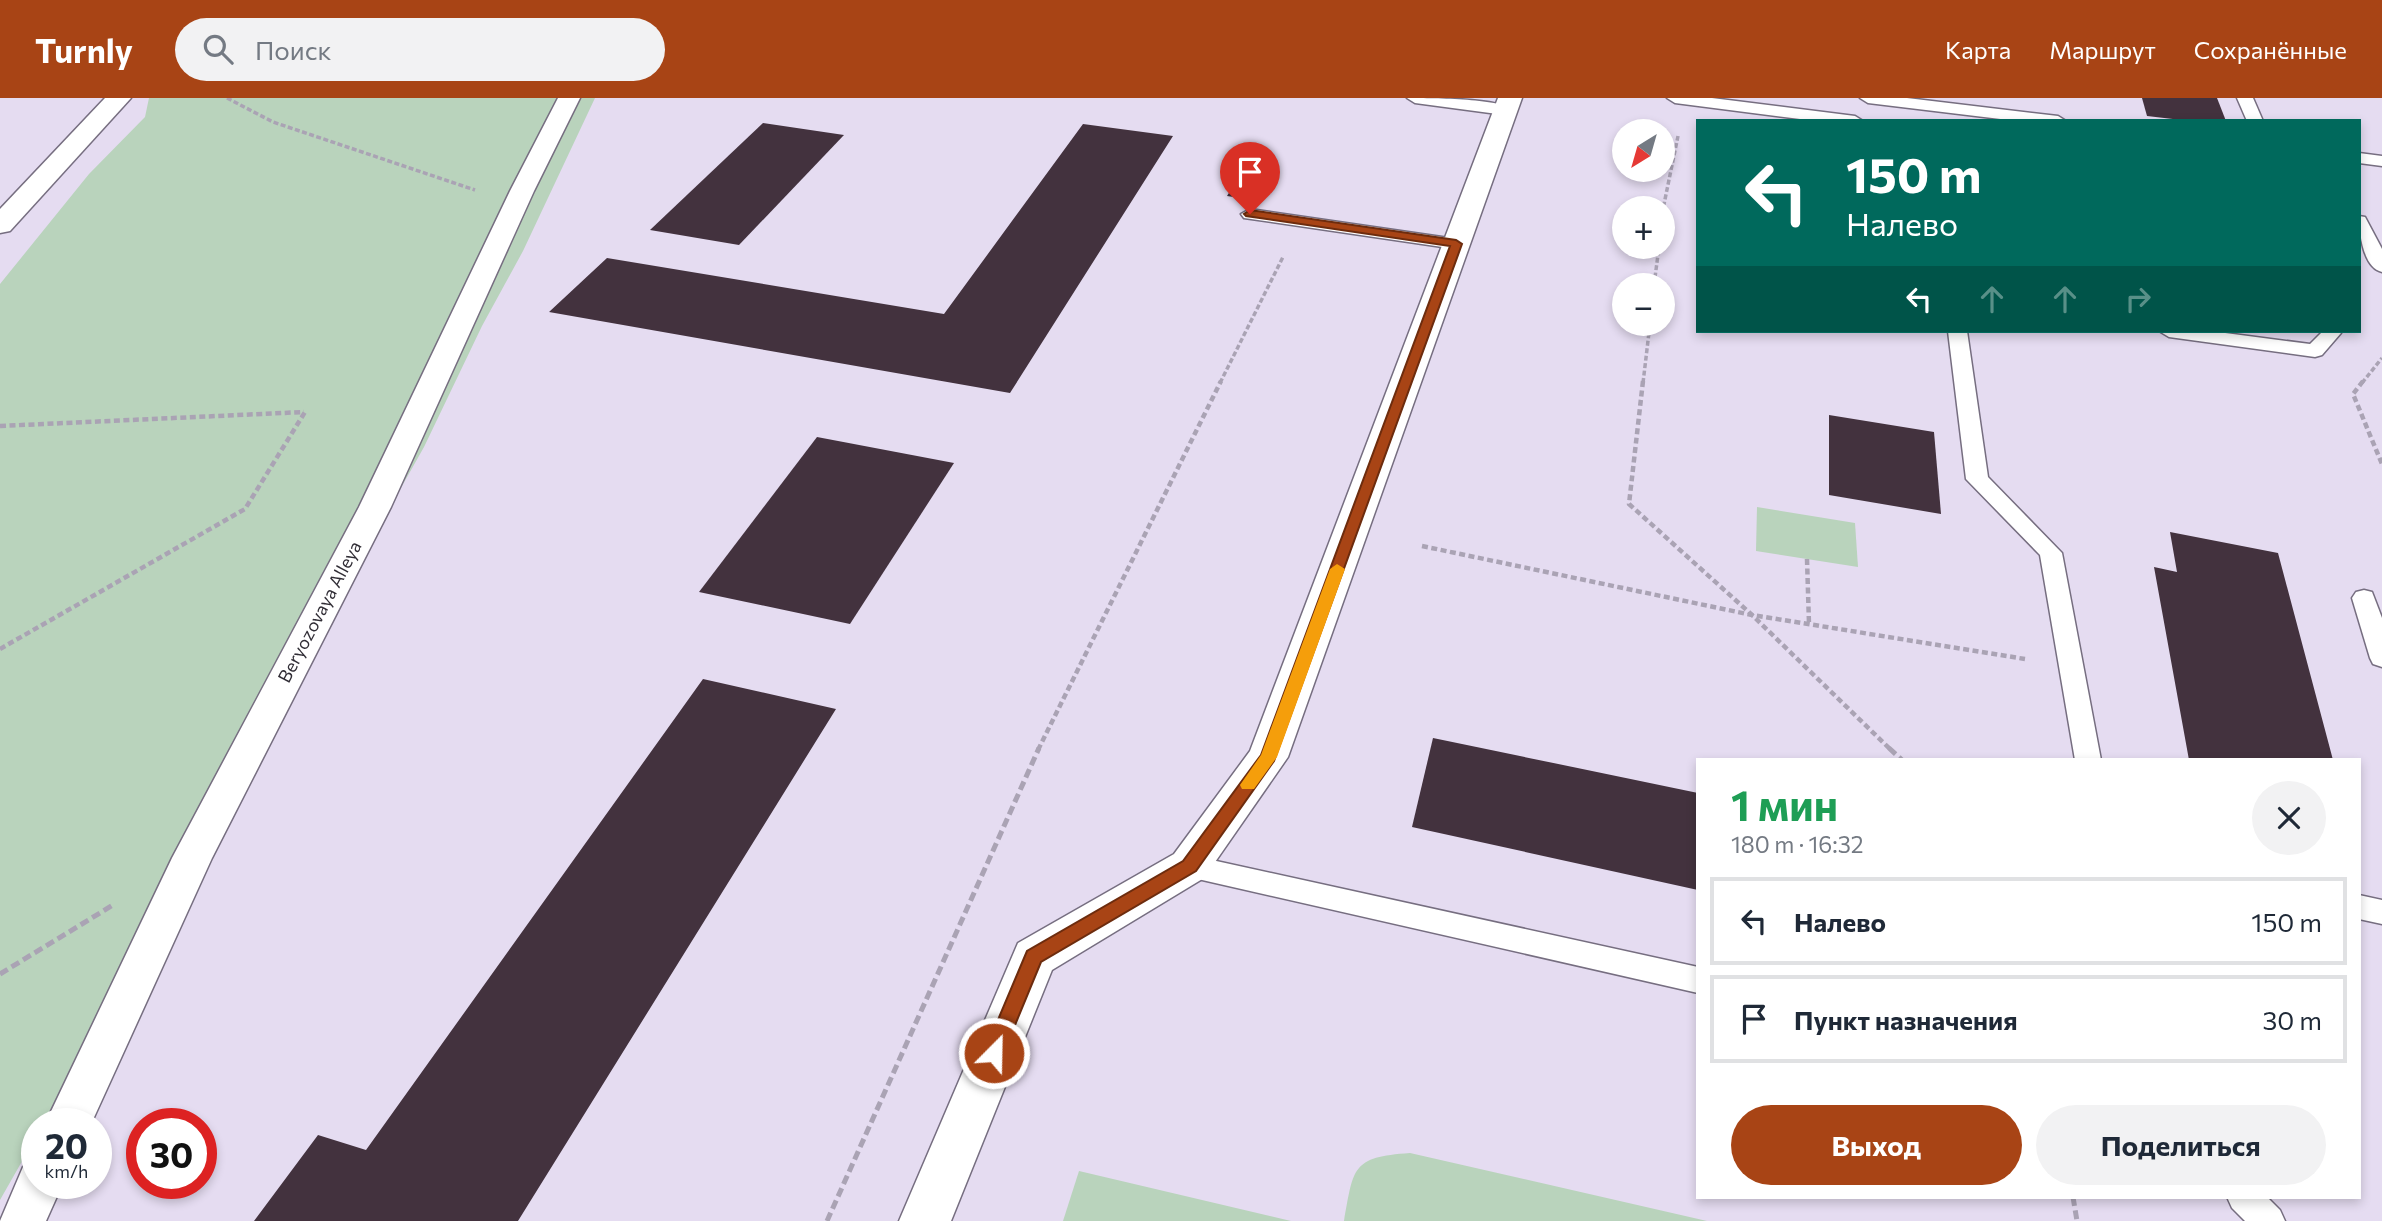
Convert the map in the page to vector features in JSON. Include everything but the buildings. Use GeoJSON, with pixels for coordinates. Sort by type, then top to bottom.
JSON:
{"type":"FeatureCollection","features":[{"type":"Feature","properties":{"kind":"street"},"geometry":{"type":"LineString","coordinates":[[0,225],[119,98]]}},
{"type":"Feature","properties":{"kind":"street","name":"Beryozovaya Alleya"},"geometry":{"type":"LineString","coordinates":[[75,1108],[192,858],[375,507],[569,98]]}},
{"type":"Feature","properties":{"kind":"street"},"geometry":{"type":"LineString","coordinates":[[925,1221],[1034,957],[1189,866],[1268,757],[1507,104]]}},
{"type":"Feature","properties":{"kind":"street"},"geometry":{"type":"LineString","coordinates":[[22,1221],[32,1199]]}},
{"type":"Feature","properties":{"kind":"lane"},"geometry":{"type":"LineString","coordinates":[[1415,98],[1507,104]]}},
{"type":"Feature","properties":{"kind":"lane"},"geometry":{"type":"LineString","coordinates":[[1868,98],[2041,119]]}},
{"type":"Feature","properties":{"kind":"lane"},"geometry":{"type":"LineString","coordinates":[[2245,98],[2254,119]]}},
{"type":"Feature","properties":{"kind":"lane"},"geometry":{"type":"LineString","coordinates":[[1681,99],[1775,116],[1823,119]]}},
{"type":"Feature","properties":{"kind":"lane"},"geometry":{"type":"LineString","coordinates":[[2361,158],[2382,160]]}},
{"type":"Feature","properties":{"kind":"lane"},"geometry":{"type":"LineString","coordinates":[[1250,214],[1456,244]]}},
{"type":"Feature","properties":{"kind":"lane"},"geometry":{"type":"LineString","coordinates":[[2361,225],[2382,267]]}},
{"type":"Feature","properties":{"kind":"lane"},"geometry":{"type":"LineString","coordinates":[[1957,333],[1977,479],[2051,553],[2088,758]]}},
{"type":"Feature","properties":{"kind":"lane"},"geometry":{"type":"LineString","coordinates":[[2184,333],[2315,351],[2331,333]]}},
{"type":"Feature","properties":{"kind":"lane"},"geometry":{"type":"LineString","coordinates":[[2364,598],[2382,658]]}},
{"type":"Feature","properties":{"kind":"lane"},"geometry":{"type":"LineString","coordinates":[[1189,866],[1696,979]]}},
{"type":"Feature","properties":{"kind":"lane"},"geometry":{"type":"LineString","coordinates":[[2361,907],[2382,912]]}},
{"type":"Feature","properties":{"kind":"lane"},"geometry":{"type":"LineString","coordinates":[[2246,1199],[2267,1221]]}},
{"type":"Feature","properties":{"kind":"path"},"geometry":{"type":"LineString","coordinates":[[227,98],[273,122],[477,191],[534,167]]}},
{"type":"Feature","properties":{"kind":"path"},"geometry":{"type":"LineString","coordinates":[[1664,196],[1681,99]]}},
{"type":"Feature","properties":{"kind":"path"},"geometry":{"type":"LineString","coordinates":[[827,1221],[1027,772],[1301,221]]}},
{"type":"Feature","properties":{"kind":"path"},"geometry":{"type":"LineString","coordinates":[[1649,336],[1629,504],[1752,615],[1900,758]]}},
{"type":"Feature","properties":{"kind":"path"},"geometry":{"type":"LineString","coordinates":[[2382,358],[2353,394],[2382,464]]}},
{"type":"Feature","properties":{"kind":"path"},"geometry":{"type":"LineString","coordinates":[[0,426],[305,412],[245,509],[0,649]]}},
{"type":"Feature","properties":{"kind":"path"},"geometry":{"type":"LineString","coordinates":[[1422,546],[1752,615],[2071,666]]}},
{"type":"Feature","properties":{"kind":"path"},"geometry":{"type":"LineString","coordinates":[[1807,559],[1809,625]]}},
{"type":"Feature","properties":{"kind":"path"},"geometry":{"type":"LineString","coordinates":[[0,974],[120,901]]}},
{"type":"Feature","properties":{"kind":"path"},"geometry":{"type":"LineString","coordinates":[[2073,1199],[2077,1221]]}},
{"type":"Feature","properties":{"kind":"green space"},"geometry":{"type":"Polygon","coordinates":[[[149,98],[595,98],[523,251],[482,326],[424,447],[51,1108],[21,1108],[21,1163],[0,1200],[0,284],[89,174],[145,117],[149,98]]]}},
{"type":"Feature","properties":{"kind":"green space"},"geometry":{"type":"Polygon","coordinates":[[[1757,507],[1855,523],[1858,567],[1756,551],[1757,507]]]}},
{"type":"Feature","properties":{"kind":"green space"},"geometry":{"type":"Polygon","coordinates":[[[1410,1153],[1707,1221],[1344,1221],[1350,1189],[1359,1169],[1376,1158],[1410,1153]]]}},
{"type":"Feature","properties":{"kind":"green space"},"geometry":{"type":"Polygon","coordinates":[[[1079,1171],[1291,1221],[1063,1221],[1079,1171]]]}},
{"type":"Feature","properties":{"kind":"slow traffic"},"geometry":{"type":"LineString","coordinates":[[1248,785],[1268,757],[1337,569]]}},
{"type":"Feature","properties":{"kind":"route"},"geometry":{"type":"LineString","coordinates":[[994,1053],[1034,957],[1189,866],[1268,757],[1456,244],[1250,214]]}}]}
